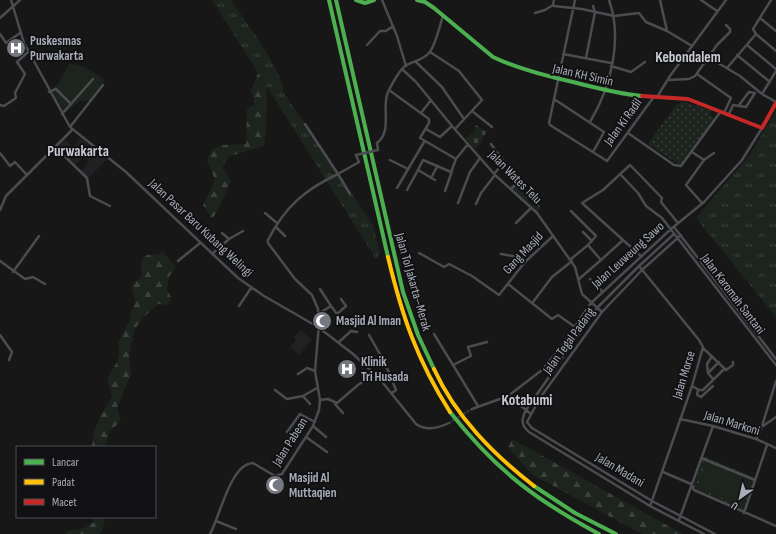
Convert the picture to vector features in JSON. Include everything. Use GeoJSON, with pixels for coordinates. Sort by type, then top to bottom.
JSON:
{"type":"FeatureCollection","features":[{"type":"Feature","properties":{"kind":"main road","name":"Jalan Tol Jakarta–Merak"},"geometry":{"type":"LineString","coordinates":[[329,0],[388,261],[408,332],[422,366],[453,416],[469,437],[499,469],[535,498],[599,534]]}},
{"type":"Feature","properties":{"kind":"main road","name":"Jalan Tol Jakarta–Merak"},"geometry":{"type":"LineString","coordinates":[[336,0],[403,292],[415,331],[432,368],[464,419],[501,461],[546,495],[616,534]]}},
{"type":"Feature","properties":{"kind":"main road"},"geometry":{"type":"LineString","coordinates":[[356,0],[365,4],[374,0]]}},
{"type":"Feature","properties":{"kind":"main road","name":"Jalan KH Simin"},"geometry":{"type":"LineString","coordinates":[[418,0],[429,4],[498,60],[557,79],[622,94],[655,98],[683,98],[725,112],[762,128]]}},
{"type":"Feature","properties":{"kind":"main road"},"geometry":{"type":"LineString","coordinates":[[762,128],[776,102]]}},
{"type":"Feature","properties":{"kind":"street","name":"Jalan Pasar Baru Kubang Welingi"},"geometry":{"type":"LineString","coordinates":[[11,0],[20,33],[28,52],[49,92],[71,128],[126,172],[200,243],[252,288],[318,327],[339,342],[375,373],[392,393],[412,421],[418,426],[433,428],[450,423]]}},
{"type":"Feature","properties":{"kind":"street"},"geometry":{"type":"LineString","coordinates":[[0,18],[20,0]]}},
{"type":"Feature","properties":{"kind":"street"},"geometry":{"type":"LineString","coordinates":[[382,0],[393,26],[406,66]]}},
{"type":"Feature","properties":{"kind":"street"},"geometry":{"type":"LineString","coordinates":[[553,5],[554,0]]}},
{"type":"Feature","properties":{"kind":"street"},"geometry":{"type":"LineString","coordinates":[[575,0],[572,8],[554,99],[590,122],[605,134],[593,152]]}},
{"type":"Feature","properties":{"kind":"street"},"geometry":{"type":"LineString","coordinates":[[590,122],[601,103],[611,64],[616,30],[614,16],[609,0]]}},
{"type":"Feature","properties":{"kind":"street"},"geometry":{"type":"LineString","coordinates":[[660,0],[668,31]]}},
{"type":"Feature","properties":{"kind":"street"},"geometry":{"type":"LineString","coordinates":[[701,0],[717,11]]}},
{"type":"Feature","properties":{"kind":"street","name":"Jalan Ki Radil"},"geometry":{"type":"LineString","coordinates":[[554,99],[549,123],[550,125],[606,160],[655,98],[726,0]]}},
{"type":"Feature","properties":{"kind":"street"},"geometry":{"type":"LineString","coordinates":[[771,0],[753,29],[756,34],[776,51]]}},
{"type":"Feature","properties":{"kind":"street"},"geometry":{"type":"LineString","coordinates":[[535,13],[545,10],[553,5],[614,16],[639,13],[646,22],[668,31],[692,46]]}},
{"type":"Feature","properties":{"kind":"street"},"geometry":{"type":"LineString","coordinates":[[586,58],[595,12],[593,6]]}},
{"type":"Feature","properties":{"kind":"street"},"geometry":{"type":"LineString","coordinates":[[276,225],[286,210],[300,196],[359,162],[356,155],[378,150],[377,143],[381,139],[386,129],[384,103],[389,90],[402,69],[416,62],[430,52],[443,16]]}},
{"type":"Feature","properties":{"kind":"street"},"geometry":{"type":"LineString","coordinates":[[760,18],[776,31]]}},
{"type":"Feature","properties":{"kind":"street"},"geometry":{"type":"LineString","coordinates":[[668,80],[689,79],[697,74],[708,57],[730,32],[730,29],[726,25]]}},
{"type":"Feature","properties":{"kind":"street"},"geometry":{"type":"LineString","coordinates":[[367,45],[380,31],[386,31],[393,26]]}},
{"type":"Feature","properties":{"kind":"street"},"geometry":{"type":"LineString","coordinates":[[0,34],[6,43],[20,33]]}},
{"type":"Feature","properties":{"kind":"street"},"geometry":{"type":"LineString","coordinates":[[727,68],[756,34]]}},
{"type":"Feature","properties":{"kind":"street"},"geometry":{"type":"LineString","coordinates":[[747,45],[776,70],[762,94]]}},
{"type":"Feature","properties":{"kind":"street"},"geometry":{"type":"LineString","coordinates":[[0,105],[4,106],[16,98],[15,92],[25,74],[17,62],[28,52]]}},
{"type":"Feature","properties":{"kind":"street"},"geometry":{"type":"LineString","coordinates":[[430,52],[459,71],[482,100],[455,129]]}},
{"type":"Feature","properties":{"kind":"street"},"geometry":{"type":"LineString","coordinates":[[563,54],[611,64],[631,72],[641,63],[645,62]]}},
{"type":"Feature","properties":{"kind":"street"},"geometry":{"type":"LineString","coordinates":[[737,55],[770,82]]}},
{"type":"Feature","properties":{"kind":"street"},"geometry":{"type":"LineString","coordinates":[[708,57],[727,68],[762,94],[776,102]]}},
{"type":"Feature","properties":{"kind":"street"},"geometry":{"type":"LineString","coordinates":[[416,62],[442,87],[464,119]]}},
{"type":"Feature","properties":{"kind":"street","name":"Jalan Wates Telu"},"geometry":{"type":"LineString","coordinates":[[402,69],[431,100],[480,158],[537,213],[571,260],[579,279],[581,291],[591,303],[602,312]]}},
{"type":"Feature","properties":{"kind":"street"},"geometry":{"type":"LineString","coordinates":[[697,74],[732,98],[725,112]]}},
{"type":"Feature","properties":{"kind":"street"},"geometry":{"type":"LineString","coordinates":[[62,114],[93,79]]}},
{"type":"Feature","properties":{"kind":"street"},"geometry":{"type":"LineString","coordinates":[[0,210],[6,196],[55,147],[103,85]]}},
{"type":"Feature","properties":{"kind":"street"},"geometry":{"type":"LineString","coordinates":[[49,92],[56,89],[71,104]]}},
{"type":"Feature","properties":{"kind":"street"},"geometry":{"type":"LineString","coordinates":[[389,90],[430,120],[426,129],[419,137],[424,142],[456,159]]}},
{"type":"Feature","properties":{"kind":"street"},"geometry":{"type":"LineString","coordinates":[[628,133],[677,166],[681,166],[732,105],[746,107],[755,93],[750,92],[739,105]]}},
{"type":"Feature","properties":{"kind":"street"},"geometry":{"type":"LineString","coordinates":[[421,113],[431,100]]}},
{"type":"Feature","properties":{"kind":"street"},"geometry":{"type":"LineString","coordinates":[[472,111],[492,127]]}},
{"type":"Feature","properties":{"kind":"street"},"geometry":{"type":"LineString","coordinates":[[305,124],[350,194]]}},
{"type":"Feature","properties":{"kind":"street"},"geometry":{"type":"LineString","coordinates":[[426,129],[440,137],[452,126]]}},
{"type":"Feature","properties":{"kind":"street","name":"Jalan Leuweung Sawo"},"geometry":{"type":"LineString","coordinates":[[472,409],[508,396],[546,366],[591,303],[602,291],[702,203],[742,160],[762,128]]}},
{"type":"Feature","properties":{"kind":"street"},"geometry":{"type":"LineString","coordinates":[[397,188],[424,142]]}},
{"type":"Feature","properties":{"kind":"street"},"geometry":{"type":"LineString","coordinates":[[445,191],[453,173],[452,171],[456,159],[468,144]]}},
{"type":"Feature","properties":{"kind":"street"},"geometry":{"type":"LineString","coordinates":[[476,204],[481,193],[504,162],[491,144]]}},
{"type":"Feature","properties":{"kind":"street"},"geometry":{"type":"LineString","coordinates":[[55,147],[87,178],[90,196],[110,206]]}},
{"type":"Feature","properties":{"kind":"street"},"geometry":{"type":"LineString","coordinates":[[692,152],[704,160]]}},
{"type":"Feature","properties":{"kind":"street"},"geometry":{"type":"LineString","coordinates":[[0,153],[10,166],[15,162],[27,175]]}},
{"type":"Feature","properties":{"kind":"street"},"geometry":{"type":"LineString","coordinates":[[702,203],[686,185],[704,160],[714,153]]}},
{"type":"Feature","properties":{"kind":"street"},"geometry":{"type":"LineString","coordinates":[[458,203],[470,172],[480,158]]}},
{"type":"Feature","properties":{"kind":"street"},"geometry":{"type":"LineString","coordinates":[[390,160],[408,169]]}},
{"type":"Feature","properties":{"kind":"street"},"geometry":{"type":"LineString","coordinates":[[407,190],[424,160],[437,167],[452,171]]}},
{"type":"Feature","properties":{"kind":"street"},"geometry":{"type":"LineString","coordinates":[[641,256],[582,203],[603,190],[620,174],[632,166],[662,198],[661,202],[678,223]]}},
{"type":"Feature","properties":{"kind":"street"},"geometry":{"type":"LineString","coordinates":[[431,178],[437,167]]}},
{"type":"Feature","properties":{"kind":"street"},"geometry":{"type":"LineString","coordinates":[[418,170],[435,180]]}},
{"type":"Feature","properties":{"kind":"street","name":"Jalan Karomah Santani"},"geometry":{"type":"LineString","coordinates":[[620,174],[638,193],[646,206],[656,212],[671,229],[749,333],[776,365]]}},
{"type":"Feature","properties":{"kind":"street"},"geometry":{"type":"LineString","coordinates":[[511,189],[517,183]]}},
{"type":"Feature","properties":{"kind":"street"},"geometry":{"type":"LineString","coordinates":[[516,223],[531,208]]}},
{"type":"Feature","properties":{"kind":"street"},"geometry":{"type":"LineString","coordinates":[[533,302],[550,279],[596,236],[571,211]]}},
{"type":"Feature","properties":{"kind":"street"},"geometry":{"type":"LineString","coordinates":[[265,213],[285,236]]}},
{"type":"Feature","properties":{"kind":"street","name":"Jalan Pabean"},"geometry":{"type":"LineString","coordinates":[[210,534],[222,501],[244,466],[253,463],[275,476],[281,475],[288,467],[313,426],[319,410],[320,400],[314,371],[318,327],[318,314],[315,299],[295,279],[268,243],[276,225]]}},
{"type":"Feature","properties":{"kind":"street","name":"Jalan Karomah Santani"},"geometry":{"type":"LineString","coordinates":[[674,227],[776,359]]}},
{"type":"Feature","properties":{"kind":"street"},"geometry":{"type":"LineString","coordinates":[[212,254],[229,238],[242,231]]}},
{"type":"Feature","properties":{"kind":"street"},"geometry":{"type":"LineString","coordinates":[[582,232],[592,241]]}},
{"type":"Feature","properties":{"kind":"street"},"geometry":{"type":"LineString","coordinates":[[222,233],[229,238]]}},
{"type":"Feature","properties":{"kind":"street","name":"Jalan Tegal Padang"},"geometry":{"type":"LineString","coordinates":[[526,410],[597,308],[674,234]]}},
{"type":"Feature","properties":{"kind":"street","name":"Jalan Tegal Padang"},"geometry":{"type":"LineString","coordinates":[[531,414],[540,398],[602,312],[642,270],[681,235]]}},
{"type":"Feature","properties":{"kind":"street"},"geometry":{"type":"LineString","coordinates":[[13,272],[39,236]]}},
{"type":"Feature","properties":{"kind":"street","name":"Gang Masjid"},"geometry":{"type":"LineString","coordinates":[[508,284],[526,262],[553,236]]}},
{"type":"Feature","properties":{"kind":"street"},"geometry":{"type":"LineString","coordinates":[[579,279],[623,240]]}},
{"type":"Feature","properties":{"kind":"street"},"geometry":{"type":"LineString","coordinates":[[178,262],[200,243]]}},
{"type":"Feature","properties":{"kind":"street"},"geometry":{"type":"LineString","coordinates":[[588,245],[601,260]]}},
{"type":"Feature","properties":{"kind":"street"},"geometry":{"type":"LineString","coordinates":[[419,253],[444,267],[450,264],[472,276],[499,295],[508,284],[533,302],[552,319],[558,314],[575,327]]}},
{"type":"Feature","properties":{"kind":"street"},"geometry":{"type":"LineString","coordinates":[[501,254],[513,256],[526,262]]}},
{"type":"Feature","properties":{"kind":"street"},"geometry":{"type":"LineString","coordinates":[[0,261],[13,272],[25,279],[33,277],[44,284]]}},
{"type":"Feature","properties":{"kind":"street","name":"Jalan Morse"},"geometry":{"type":"LineString","coordinates":[[639,266],[699,340],[703,347],[692,386],[650,506]]}},
{"type":"Feature","properties":{"kind":"street"},"geometry":{"type":"LineString","coordinates":[[590,279],[602,291]]}},
{"type":"Feature","properties":{"kind":"street"},"geometry":{"type":"LineString","coordinates":[[714,287],[718,284]]}},
{"type":"Feature","properties":{"kind":"street"},"geometry":{"type":"LineString","coordinates":[[239,306],[252,288]]}},
{"type":"Feature","properties":{"kind":"street"},"geometry":{"type":"LineString","coordinates":[[320,289],[337,314],[346,306],[341,299]]}},
{"type":"Feature","properties":{"kind":"street"},"geometry":{"type":"LineString","coordinates":[[318,314],[331,306]]}},
{"type":"Feature","properties":{"kind":"street"},"geometry":{"type":"LineString","coordinates":[[339,342],[351,330],[357,332]]}},
{"type":"Feature","properties":{"kind":"street"},"geometry":{"type":"LineString","coordinates":[[749,333],[753,330]]}},
{"type":"Feature","properties":{"kind":"street"},"geometry":{"type":"LineString","coordinates":[[434,334],[478,406]]}},
{"type":"Feature","properties":{"kind":"street"},"geometry":{"type":"LineString","coordinates":[[0,335],[12,352],[9,360]]}},
{"type":"Feature","properties":{"kind":"street"},"geometry":{"type":"LineString","coordinates":[[369,335],[394,384],[396,390],[392,393]]}},
{"type":"Feature","properties":{"kind":"street"},"geometry":{"type":"LineString","coordinates":[[453,365],[471,356],[468,347],[487,342]]}},
{"type":"Feature","properties":{"kind":"street"},"geometry":{"type":"LineString","coordinates":[[703,347],[719,362],[724,369]]}},
{"type":"Feature","properties":{"kind":"street"},"geometry":{"type":"LineString","coordinates":[[712,356],[707,364],[708,373],[713,379]]}},
{"type":"Feature","properties":{"kind":"street"},"geometry":{"type":"LineString","coordinates":[[708,373],[719,362]]}},
{"type":"Feature","properties":{"kind":"street"},"geometry":{"type":"LineString","coordinates":[[692,386],[698,390],[703,390],[724,369],[727,370],[733,365],[732,362]]}},
{"type":"Feature","properties":{"kind":"street"},"geometry":{"type":"LineString","coordinates":[[298,374],[307,368],[314,371]]}},
{"type":"Feature","properties":{"kind":"street"},"geometry":{"type":"LineString","coordinates":[[335,404],[375,373]]}},
{"type":"Feature","properties":{"kind":"street"},"geometry":{"type":"LineString","coordinates":[[756,439],[762,426],[776,381]]}},
{"type":"Feature","properties":{"kind":"street"},"geometry":{"type":"LineString","coordinates":[[698,390],[697,395],[701,397],[714,386]]}},
{"type":"Feature","properties":{"kind":"street"},"geometry":{"type":"LineString","coordinates":[[275,390],[287,399],[303,396],[317,388]]}},
{"type":"Feature","properties":{"kind":"street"},"geometry":{"type":"LineString","coordinates":[[303,396],[310,404]]}},
{"type":"Feature","properties":{"kind":"street"},"geometry":{"type":"LineString","coordinates":[[508,396],[526,410],[531,414],[527,422],[522,421],[526,410]]}},
{"type":"Feature","properties":{"kind":"street"},"geometry":{"type":"LineString","coordinates":[[536,396],[540,398]]}},
{"type":"Feature","properties":{"kind":"street"},"geometry":{"type":"LineString","coordinates":[[320,400],[328,399],[343,413]]}},
{"type":"Feature","properties":{"kind":"street"},"geometry":{"type":"LineString","coordinates":[[287,432],[300,414],[315,422]]}},
{"type":"Feature","properties":{"kind":"street"},"geometry":{"type":"LineString","coordinates":[[762,426],[776,417]]}},
{"type":"Feature","properties":{"kind":"street","name":"Jalan Markoni"},"geometry":{"type":"LineString","coordinates":[[680,419],[713,426],[756,439],[776,448]]}},
{"type":"Feature","properties":{"kind":"street","name":"Jalan Madani"},"geometry":{"type":"LineString","coordinates":[[522,421],[524,428],[529,432],[650,506],[704,534]]}},
{"type":"Feature","properties":{"kind":"street","name":"Jalan Madani"},"geometry":{"type":"LineString","coordinates":[[527,422],[532,428],[652,501],[715,534]]}},
{"type":"Feature","properties":{"kind":"street"},"geometry":{"type":"LineString","coordinates":[[313,426],[326,437]]}},
{"type":"Feature","properties":{"kind":"street"},"geometry":{"type":"LineString","coordinates":[[679,520],[713,426]]}},
{"type":"Feature","properties":{"kind":"street"},"geometry":{"type":"LineString","coordinates":[[306,437],[327,452]]}},
{"type":"Feature","properties":{"kind":"street"},"geometry":{"type":"LineString","coordinates":[[744,513],[767,445]]}},
{"type":"Feature","properties":{"kind":"street"},"geometry":{"type":"LineString","coordinates":[[701,458],[755,480]]}},
{"type":"Feature","properties":{"kind":"street"},"geometry":{"type":"LineString","coordinates":[[663,472],[692,484],[694,490],[776,526]]}},
{"type":"Feature","properties":{"kind":"street"},"geometry":{"type":"LineString","coordinates":[[216,521],[236,530]]}},
{"type":"Feature","properties":{"kind":"shaded area"},"geometry":{"type":"Polygon","coordinates":[[[80,138],[107,159],[89,178],[81,171],[89,162],[83,157],[74,167],[56,148],[65,139],[73,147],[80,138]]]}},
{"type":"Feature","properties":{"kind":"shaded area"},"geometry":{"type":"Polygon","coordinates":[[[301,330],[312,340],[299,355],[290,347],[296,340],[294,337],[301,330]]]}},
{"type":"Feature","properties":{"kind":"green space"},"geometry":{"type":"Polygon","coordinates":[[[212,0],[231,0],[262,45],[277,71],[284,93],[373,225],[380,253],[376,259],[212,0]]]}},
{"type":"Feature","properties":{"kind":"green space"},"geometry":{"type":"Polygon","coordinates":[[[69,64],[83,67],[105,80],[91,101],[79,102],[64,113],[52,89],[59,82],[69,64]]]}},
{"type":"Feature","properties":{"kind":"green space"},"geometry":{"type":"Polygon","coordinates":[[[258,73],[267,88],[266,132],[264,146],[230,156],[222,166],[231,181],[218,210],[212,219],[203,205],[215,180],[207,161],[212,149],[223,145],[246,144],[247,109],[255,105],[251,90],[258,73]]]}},
{"type":"Feature","properties":{"kind":"green space"},"geometry":{"type":"Polygon","coordinates":[[[682,101],[712,111],[710,115],[716,120],[680,165],[648,144],[676,105],[682,101]]]}},
{"type":"Feature","properties":{"kind":"green space"},"geometry":{"type":"Polygon","coordinates":[[[776,111],[776,317],[696,218],[749,156],[776,111]]]}},
{"type":"Feature","properties":{"kind":"green space"},"geometry":{"type":"Polygon","coordinates":[[[476,125],[486,132],[482,138],[482,142],[475,149],[466,139],[476,129],[476,125]]]}},
{"type":"Feature","properties":{"kind":"green space"},"geometry":{"type":"Polygon","coordinates":[[[517,185],[527,195],[528,202],[533,204],[536,201],[541,208],[537,212],[512,189],[517,185]]]}},
{"type":"Feature","properties":{"kind":"green space"},"geometry":{"type":"Polygon","coordinates":[[[162,251],[176,267],[169,277],[167,290],[171,297],[168,305],[158,304],[144,317],[134,330],[129,358],[131,374],[117,408],[121,421],[110,431],[105,446],[92,446],[92,440],[96,427],[112,396],[107,379],[117,362],[119,353],[118,342],[129,322],[131,311],[134,306],[135,300],[132,288],[133,282],[139,280],[142,276],[142,259],[147,255],[160,254],[162,251]]]}},
{"type":"Feature","properties":{"kind":"green space"},"geometry":{"type":"Polygon","coordinates":[[[512,439],[683,534],[642,534],[533,475],[508,448],[512,439]]]}},
{"type":"Feature","properties":{"kind":"green space"},"geometry":{"type":"Polygon","coordinates":[[[704,456],[755,478],[743,511],[693,487],[704,456]]]}},
{"type":"Feature","properties":{"kind":"green space"},"geometry":{"type":"Polygon","coordinates":[[[706,462],[752,482],[742,507],[698,487],[706,462]]]}},
{"type":"Feature","properties":{"kind":"green space"},"geometry":{"type":"Polygon","coordinates":[[[93,518],[106,518],[102,531],[99,534],[65,534],[67,531],[85,528],[94,522],[93,518]]]}},
{"type":"Feature","properties":{"kind":"tunnel"},"geometry":{"type":"LineString","coordinates":[[449,423],[472,409]]}},
{"type":"Feature","properties":{"kind":"traffic: fast"},"geometry":{"type":"LineString","coordinates":[[329,0],[388,257]]}},
{"type":"Feature","properties":{"kind":"traffic: fast"},"geometry":{"type":"LineString","coordinates":[[336,0],[403,292],[418,335],[434,369]]}},
{"type":"Feature","properties":{"kind":"traffic: fast"},"geometry":{"type":"LineString","coordinates":[[356,0],[365,3],[374,0]]}},
{"type":"Feature","properties":{"kind":"traffic: fast"},"geometry":{"type":"LineString","coordinates":[[417,0],[425,2],[434,8],[493,57],[522,69],[625,94],[642,96]]}},
{"type":"Feature","properties":{"kind":"traffic: fast"},"geometry":{"type":"LineString","coordinates":[[450,412],[484,451],[517,482],[555,508],[599,534]]}},
{"type":"Feature","properties":{"kind":"traffic: fast"},"geometry":{"type":"LineString","coordinates":[[534,486],[575,513],[616,534]]}},
{"type":"Feature","properties":{"kind":"traffic: slow"},"geometry":{"type":"LineString","coordinates":[[388,257],[399,299],[412,337],[428,374],[450,412]]}},
{"type":"Feature","properties":{"kind":"traffic: slow"},"geometry":{"type":"LineString","coordinates":[[434,369],[453,403],[464,419],[490,448],[534,486]]}},
{"type":"Feature","properties":{"kind":"traffic: jam"},"geometry":{"type":"LineString","coordinates":[[642,96],[688,99],[762,128],[776,103]]}},
{"type":"Feature","properties":{"kind":"place","name":"Puskesmas Purwakarta"},"geometry":{"type":"Point","coordinates":[16,48]}},
{"type":"Feature","properties":{"kind":"place","name":"Masjid Al Iman"},"geometry":{"type":"Point","coordinates":[322,321]}},
{"type":"Feature","properties":{"kind":"place","name":"Klinik Tri Husada"},"geometry":{"type":"Point","coordinates":[347,369]}},
{"type":"Feature","properties":{"kind":"place","name":"Masjid Al Muttaqien"},"geometry":{"type":"Point","coordinates":[275,485]}},
{"type":"Feature","properties":{"kind":"district","name":"Kebondalem"},"geometry":{"type":"Point","coordinates":[688,57]}},
{"type":"Feature","properties":{"kind":"district","name":"Purwakarta"},"geometry":{"type":"Point","coordinates":[78,151]}},
{"type":"Feature","properties":{"kind":"district","name":"Kotabumi"},"geometry":{"type":"Point","coordinates":[527,400]}}]}
